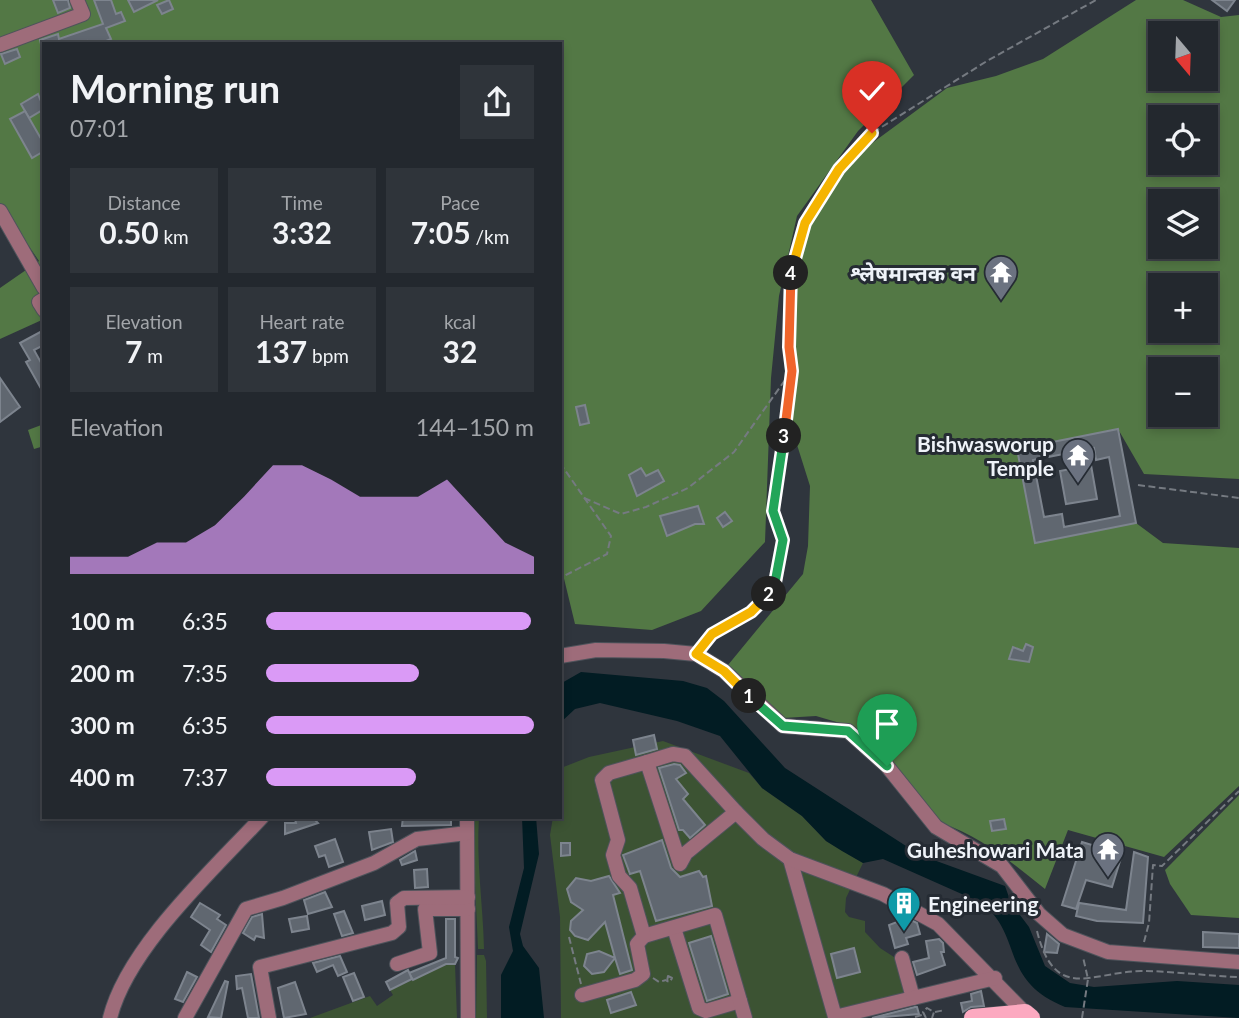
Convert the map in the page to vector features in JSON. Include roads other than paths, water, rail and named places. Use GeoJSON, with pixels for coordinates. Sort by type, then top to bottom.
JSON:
{"type":"FeatureCollection","features":[{"type":"Feature","properties":{"kind":"main road"},"geometry":{"type":"LineString","coordinates":[[973,1018],[1028,1015]]}},
{"type":"Feature","properties":{"kind":"street"},"geometry":{"type":"LineString","coordinates":[[0,46],[83,14],[77,0]]}},
{"type":"Feature","properties":{"kind":"street"},"geometry":{"type":"LineString","coordinates":[[0,211],[42,284]]}},
{"type":"Feature","properties":{"kind":"street"},"geometry":{"type":"LineString","coordinates":[[562,656],[596,650],[664,650],[696,654],[724,671],[783,726],[848,731],[887,766],[936,827],[1002,866],[1047,923],[1081,944],[1108,952],[1239,962]]}},
{"type":"Feature","properties":{"kind":"street"},"geometry":{"type":"LineString","coordinates":[[644,936],[630,888],[619,876],[613,855],[618,840],[602,780],[610,774],[673,754],[685,755],[762,839],[790,859],[883,894],[929,917],[961,943],[1028,1015]]}},
{"type":"Feature","properties":{"kind":"street"},"geometry":{"type":"LineString","coordinates":[[647,762],[680,864],[686,853],[736,812]]}},
{"type":"Feature","properties":{"kind":"street"},"geometry":{"type":"LineString","coordinates":[[110,1018],[123,986],[147,947],[176,910],[260,819]]}},
{"type":"Feature","properties":{"kind":"street"},"geometry":{"type":"LineString","coordinates":[[467,819],[468,1018]]}},
{"type":"Feature","properties":{"kind":"street"},"geometry":{"type":"LineString","coordinates":[[185,1018],[246,909],[284,898],[374,863],[417,839],[467,833]]}},
{"type":"Feature","properties":{"kind":"street"},"geometry":{"type":"LineString","coordinates":[[790,859],[835,1018],[995,978]]}},
{"type":"Feature","properties":{"kind":"street"},"geometry":{"type":"LineString","coordinates":[[269,1018],[260,967],[392,933],[399,926],[397,903],[404,898],[468,903]]}},
{"type":"Feature","properties":{"kind":"street"},"geometry":{"type":"LineString","coordinates":[[397,964],[430,953],[425,909],[468,903]]}},
{"type":"Feature","properties":{"kind":"street"},"geometry":{"type":"LineString","coordinates":[[583,995],[640,977],[643,969],[637,944],[644,936],[715,915],[745,1018]]}},
{"type":"Feature","properties":{"kind":"street"},"geometry":{"type":"LineString","coordinates":[[674,928],[699,1008],[706,1011],[740,1001]]}},
{"type":"Feature","properties":{"kind":"street"},"geometry":{"type":"LineString","coordinates":[[902,958],[913,998]]}},
{"type":"Feature","properties":{"kind":"water"},"geometry":{"type":"Polygon","coordinates":[[[581,672],[683,681],[707,688],[724,701],[785,768],[920,855],[1005,886],[1011,903],[1029,927],[1045,966],[1070,983],[1094,987],[1177,981],[1239,985],[1239,1018],[1065,1007],[1044,996],[1030,984],[1014,958],[995,916],[982,903],[883,859],[863,863],[826,841],[802,816],[762,788],[720,736],[677,721],[600,703],[575,709],[562,721],[562,683],[581,672]]]}},
{"type":"Feature","properties":{"kind":"water"},"geometry":{"type":"Polygon","coordinates":[[[522,819],[536,819],[539,854],[520,934],[523,946],[539,968],[544,1018],[501,1018],[501,975],[513,951],[509,927],[524,868],[522,819]]]}},
{"type":"Feature","properties":{"kind":"place","name":"श्लेषमान्तक वन"},"geometry":{"type":"Point","coordinates":[1001,302]}},
{"type":"Feature","properties":{"kind":"place","name":"Bishwasworup Temple"},"geometry":{"type":"Point","coordinates":[1078,485]}},
{"type":"Feature","properties":{"kind":"place","name":"Guheshowari Mata"},"geometry":{"type":"Point","coordinates":[1108,879]}},
{"type":"Feature","properties":{"kind":"place","name":"Engineering"},"geometry":{"type":"Point","coordinates":[904,933]}}]}
